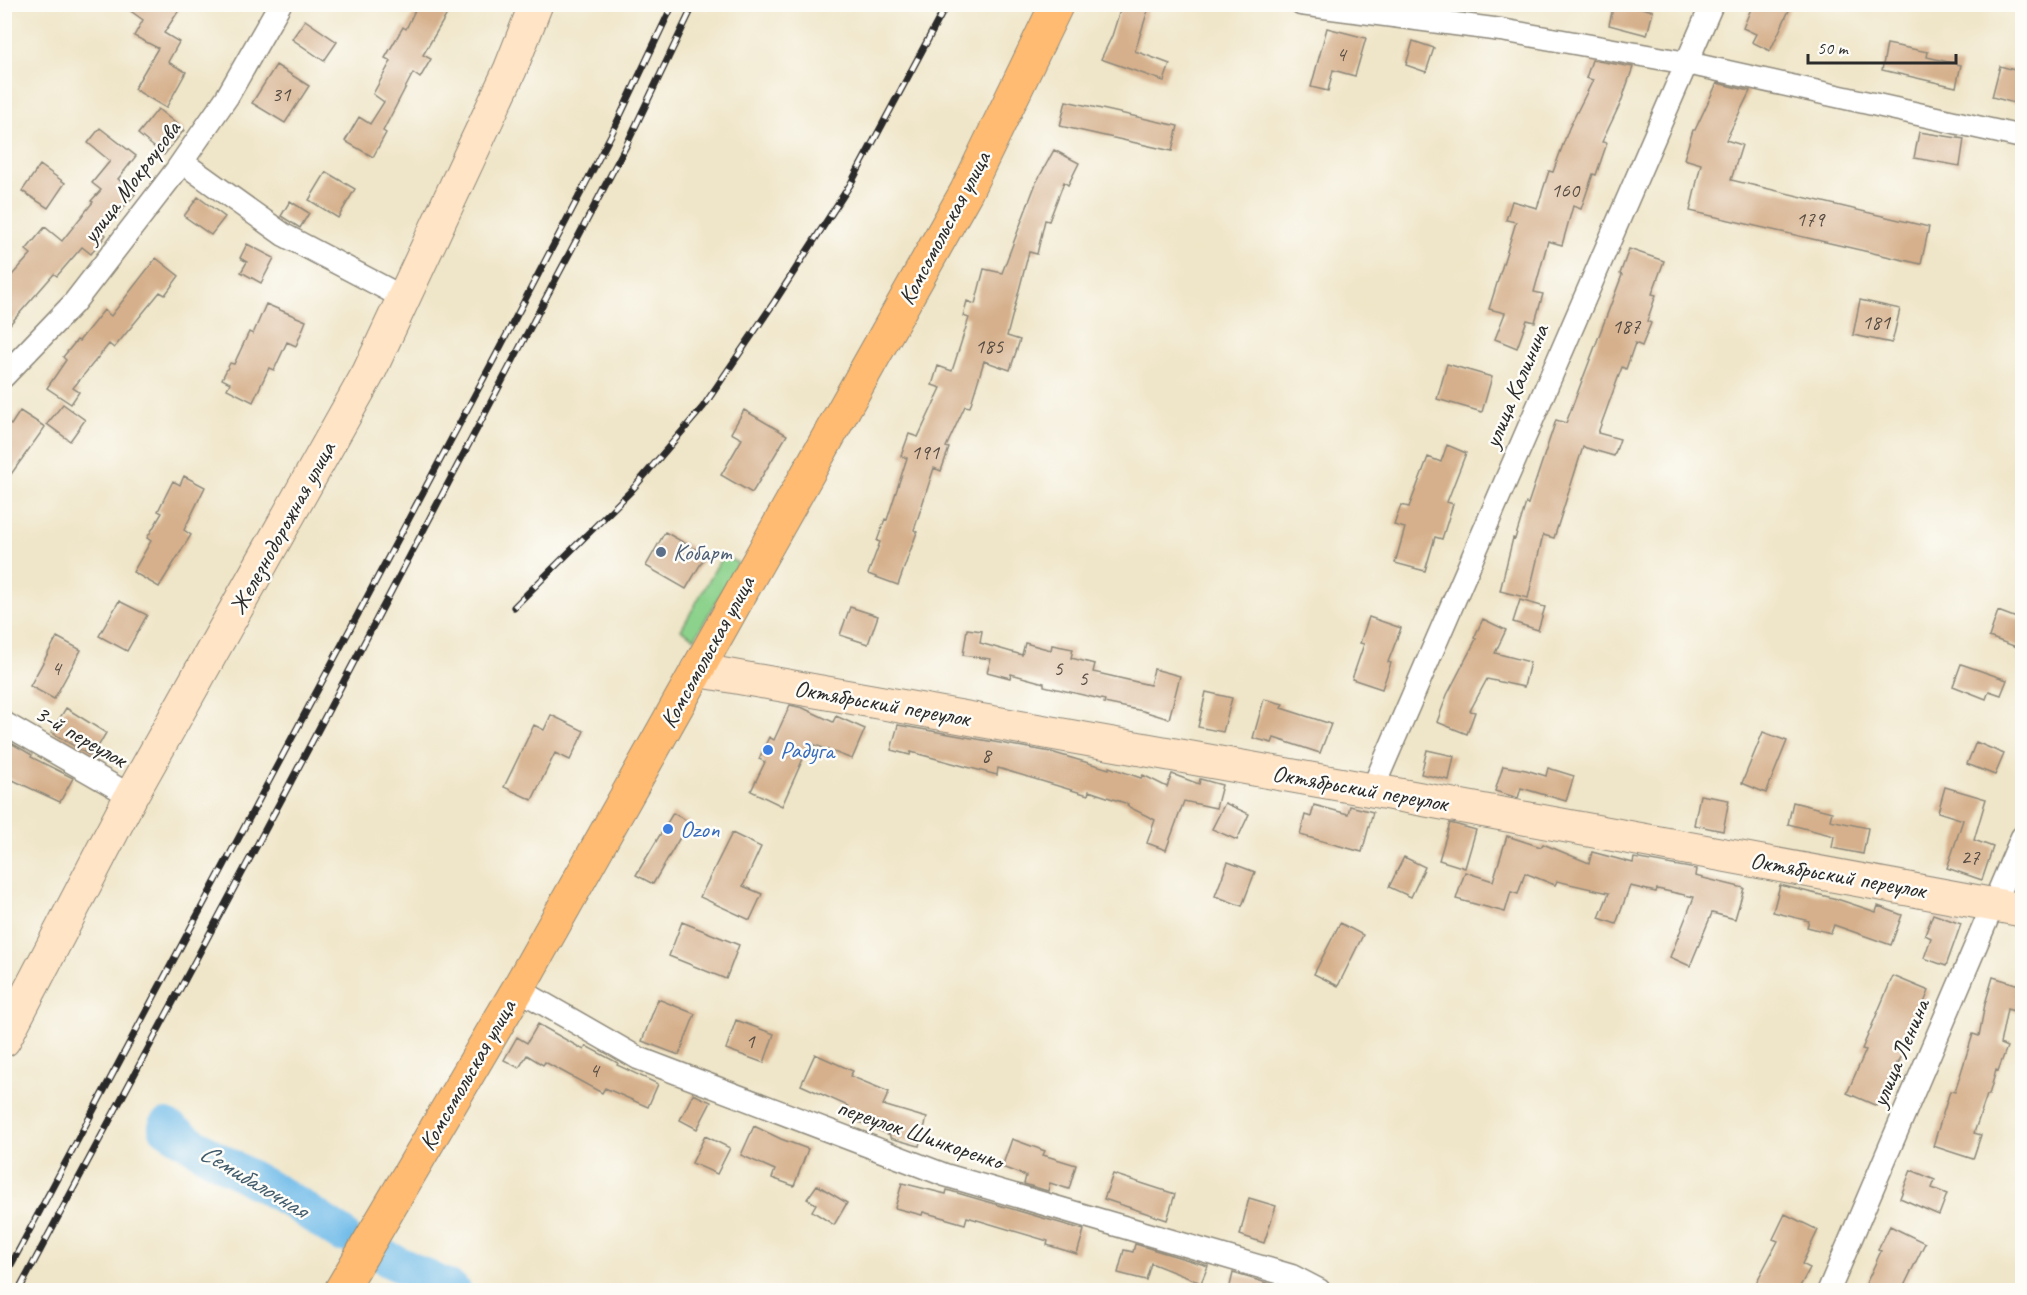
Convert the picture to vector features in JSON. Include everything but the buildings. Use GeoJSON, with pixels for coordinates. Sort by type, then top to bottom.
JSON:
{"type":"FeatureCollection","features":[{"type":"Feature","properties":{"kind":"main road","name":"Комсомольская улица"},"geometry":{"type":"LineString","coordinates":[[341,1290],[518,988],[966,192],[1056,4]]}},
{"type":"Feature","properties":{"kind":"street","name":"улица Мокроусова"},"geometry":{"type":"LineString","coordinates":[[4,376],[73,304],[182,162],[227,97],[280,4]]}},
{"type":"Feature","properties":{"kind":"street","name":"Железнодорожная улица"},"geometry":{"type":"LineString","coordinates":[[4,1040],[131,796],[369,372],[510,70],[536,4]]}},
{"type":"Feature","properties":{"kind":"street"},"geometry":{"type":"LineString","coordinates":[[1301,4],[1501,30],[1687,63],[2022,137]]}},
{"type":"Feature","properties":{"kind":"street","name":"улица Калинина"},"geometry":{"type":"LineString","coordinates":[[1372,790],[1712,4]]}},
{"type":"Feature","properties":{"kind":"street"},"geometry":{"type":"LineString","coordinates":[[182,162],[284,235],[404,298]]}},
{"type":"Feature","properties":{"kind":"street","name":"Октябрьский переулок"},"geometry":{"type":"LineString","coordinates":[[697,670],[2008,906]]}},
{"type":"Feature","properties":{"kind":"street","name":"3-й переулок"},"geometry":{"type":"LineString","coordinates":[[4,723],[131,796]]}},
{"type":"Feature","properties":{"kind":"street","name":"улица Ленина"},"geometry":{"type":"LineString","coordinates":[[1829,1290],[2008,906],[2022,837]]}},
{"type":"Feature","properties":{"kind":"street","name":"переулок Шинкоренко"},"geometry":{"type":"LineString","coordinates":[[518,988],[638,1058],[945,1175],[1292,1276],[1319,1290]]}},
{"type":"Feature","properties":{"kind":"green space"},"geometry":{"type":"Polygon","coordinates":[[[723,555],[738,563],[695,638],[681,630],[723,555]]]}},
{"type":"Feature","properties":{"kind":"waterway","name":"Семибалочная"},"geometry":{"type":"LineString","coordinates":[[166,1127],[211,1156],[290,1200],[341,1234]]}},
{"type":"Feature","properties":{"kind":"waterway","name":"Семибалочная"},"geometry":{"type":"LineString","coordinates":[[388,1259],[452,1290]]}},
{"type":"Feature","properties":{"kind":"railway"},"geometry":{"type":"LineString","coordinates":[[4,1278],[494,359],[611,135],[673,4]]}},
{"type":"Feature","properties":{"kind":"railway"},"geometry":{"type":"LineString","coordinates":[[19,1290],[287,789],[626,146],[694,4]]}},
{"type":"Feature","properties":{"kind":"railway"},"geometry":{"type":"LineString","coordinates":[[514,607],[631,491],[703,407],[850,185],[947,4]]}},
{"type":"Feature","properties":{"kind":"place","name":"Кобарт"},"geometry":{"type":"Point","coordinates":[661,552]}},
{"type":"Feature","properties":{"kind":"place","name":"Радуга"},"geometry":{"type":"Point","coordinates":[768,750]}},
{"type":"Feature","properties":{"kind":"place","name":"Ozon"},"geometry":{"type":"Point","coordinates":[668,829]}}]}
